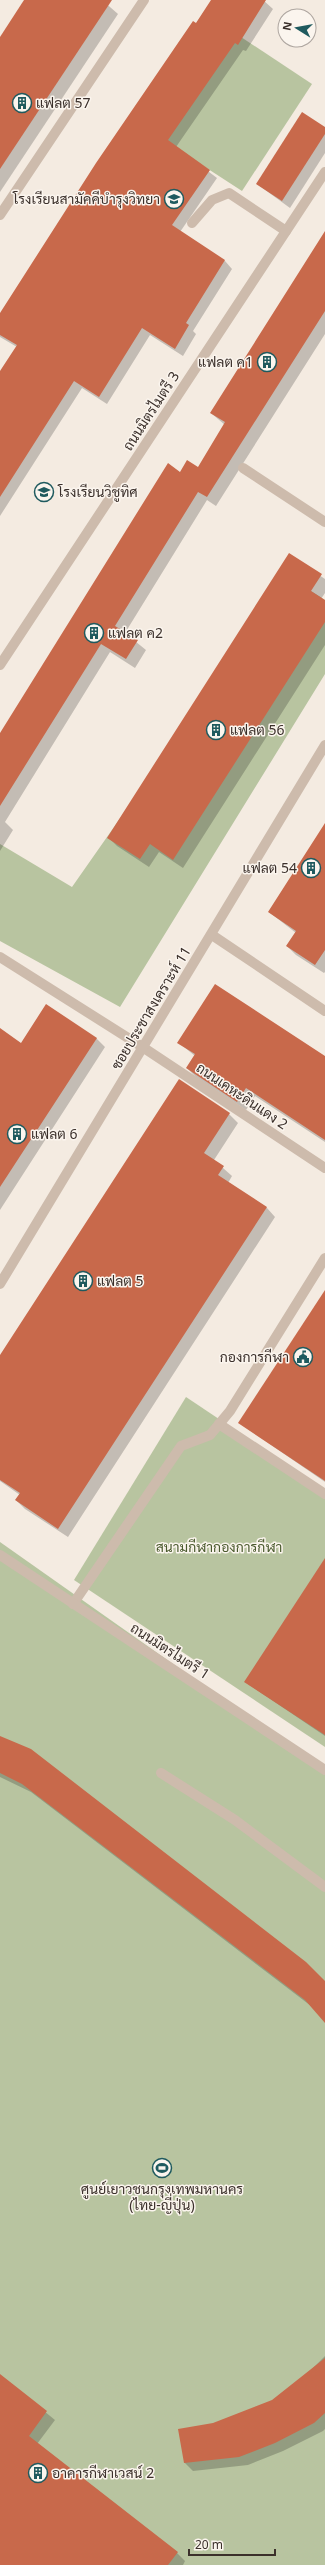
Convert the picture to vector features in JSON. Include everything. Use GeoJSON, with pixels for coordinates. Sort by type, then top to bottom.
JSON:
{"type":"FeatureCollection","features":[{"type":"Feature","properties":{"kind":"street"},"geometry":{"type":"LineString","coordinates":[[0,215],[144,0]]}},
{"type":"Feature","properties":{"kind":"street","name":"ถนนมิตรไมตรี 3"},"geometry":{"type":"LineString","coordinates":[[0,665],[325,172]]}},
{"type":"Feature","properties":{"kind":"street"},"geometry":{"type":"LineString","coordinates":[[192,223],[212,200],[229,193],[286,232]]}},
{"type":"Feature","properties":{"kind":"street"},"geometry":{"type":"LineString","coordinates":[[243,468],[325,522]]}},
{"type":"Feature","properties":{"kind":"street","name":"ซอยประชาสงเคราะห์ 11"},"geometry":{"type":"LineString","coordinates":[[0,1284],[144,1048],[325,745]]}},
{"type":"Feature","properties":{"kind":"street"},"geometry":{"type":"LineString","coordinates":[[212,935],[325,1010]]}},
{"type":"Feature","properties":{"kind":"street","name":"ถนนเคหะดินแดง 2"},"geometry":{"type":"LineString","coordinates":[[0,957],[144,1048],[325,1168]]}},
{"type":"Feature","properties":{"kind":"street"},"geometry":{"type":"LineString","coordinates":[[73,1604],[180,1446],[210,1435],[230,1411],[325,1258]]}},
{"type":"Feature","properties":{"kind":"street"},"geometry":{"type":"LineString","coordinates":[[219,1424],[325,1494]]}},
{"type":"Feature","properties":{"kind":"street","name":"ถนนมิตรไมตรี 1"},"geometry":{"type":"LineString","coordinates":[[0,1555],[325,1770]]}},
{"type":"Feature","properties":{"kind":"street"},"geometry":{"type":"LineString","coordinates":[[162,1773],[235,1820],[325,1887]]}},
{"type":"Feature","properties":{"kind":"green space"},"geometry":{"type":"Polygon","coordinates":[[[235,33],[312,84],[242,191],[165,141],[235,33]]]}},
{"type":"Feature","properties":{"kind":"green space"},"geometry":{"type":"Polygon","coordinates":[[[289,577],[325,600],[325,674],[120,1007],[0,941],[0,844],[72,887],[289,577]]]}},
{"type":"Feature","properties":{"kind":"green space","name":"สนามกีฬากองการกีฬา"},"geometry":{"type":"Polygon","coordinates":[[[186,1397],[325,1490],[325,1747],[74,1580],[186,1397]]]}},
{"type":"Feature","properties":{"kind":"green space","name":"ศูนย์เยาวชนกรุงเทพมหานคร (ไทย-ญี่ปุ่น)"},"geometry":{"type":"Polygon","coordinates":[[[0,1542],[325,1771],[325,2565],[0,2565],[0,1542]]]}},
{"type":"Feature","properties":{"kind":"building","name":"แฟลต 57"},"geometry":{"type":"Polygon","coordinates":[[[24,0],[112,0],[0,169],[0,37],[24,0]]]}},
{"type":"Feature","properties":{"kind":"building"},"geometry":{"type":"Polygon","coordinates":[[[211,0],[266,0],[238,45],[235,43],[168,140],[210,170],[172,225],[225,260],[186,323],[189,325],[175,349],[142,328],[99,397],[74,381],[0,497],[0,371],[17,345],[0,335],[0,313],[96,163],[193,21],[196,23],[211,0]]]}},
{"type":"Feature","properties":{"kind":"building"},"geometry":{"type":"Polygon","coordinates":[[[302,112],[325,127],[325,134],[282,201],[256,184],[302,112]]]}},
{"type":"Feature","properties":{"kind":"building","name":"แฟลต ค2"},"geometry":{"type":"Polygon","coordinates":[[[325,231],[325,311],[207,497],[198,492],[115,626],[138,640],[126,659],[101,644],[0,806],[0,733],[168,463],[180,472],[187,460],[198,467],[225,422],[210,413],[325,231]]]}},
{"type":"Feature","properties":{"kind":"building","name":"แฟลต 56"},"geometry":{"type":"Polygon","coordinates":[[[289,553],[322,574],[311,591],[325,600],[325,622],[173,860],[150,844],[140,859],[107,838],[289,553]]]}},
{"type":"Feature","properties":{"kind":"building","name":"แฟลต 54"},"geometry":{"type":"Polygon","coordinates":[[[325,823],[325,950],[315,965],[286,946],[296,931],[268,912],[325,823]]]}},
{"type":"Feature","properties":{"kind":"building"},"geometry":{"type":"Polygon","coordinates":[[[215,984],[325,1056],[325,1140],[246,1088],[237,1102],[186,1068],[195,1054],[177,1043],[215,984]]]}},
{"type":"Feature","properties":{"kind":"building","name":"แฟลต 6"},"geometry":{"type":"Polygon","coordinates":[[[46,1004],[97,1038],[0,1187],[0,1028],[21,1043],[46,1004]]]}},
{"type":"Feature","properties":{"kind":"building","name":"แฟลต 5"},"geometry":{"type":"Polygon","coordinates":[[[179,1079],[230,1113],[204,1153],[224,1166],[218,1175],[267,1207],[58,1529],[15,1500],[20,1493],[0,1480],[0,1355],[179,1079]]]}},
{"type":"Feature","properties":{"kind":"building","name":"กองการกีฬา"},"geometry":{"type":"Polygon","coordinates":[[[325,1290],[325,1481],[238,1423],[325,1290]]]}},
{"type":"Feature","properties":{"kind":"building"},"geometry":{"type":"Polygon","coordinates":[[[325,1558],[325,1735],[244,1682],[325,1558]]]}},
{"type":"Feature","properties":{"kind":"building"},"geometry":{"type":"Polygon","coordinates":[[[0,1736],[31,1749],[306,1962],[325,1981],[325,2023],[305,2000],[22,1784],[0,1773],[0,1736]]]}},
{"type":"Feature","properties":{"kind":"building"},"geometry":{"type":"Polygon","coordinates":[[[325,2358],[325,2413],[314,2423],[275,2443],[239,2457],[184,2463],[178,2429],[213,2423],[272,2400],[325,2358]]]}},
{"type":"Feature","properties":{"kind":"building","name":"อาคารกีฬาเวสน์ 2"},"geometry":{"type":"Polygon","coordinates":[[[0,2374],[47,2411],[29,2436],[178,2552],[168,2565],[0,2565],[0,2374]]]}},
{"type":"Feature","properties":{"kind":"place","name":"แฟลต 57"},"geometry":{"type":"Point","coordinates":[22,103]}},
{"type":"Feature","properties":{"kind":"place","name":"โรงเรียนสามัคคีบํารุงวิทยา"},"geometry":{"type":"Point","coordinates":[174,199]}},
{"type":"Feature","properties":{"kind":"place","name":"แฟลต ค1"},"geometry":{"type":"Point","coordinates":[267,362]}},
{"type":"Feature","properties":{"kind":"place","name":"โรงเรียนวิชูทิศ"},"geometry":{"type":"Point","coordinates":[44,492]}},
{"type":"Feature","properties":{"kind":"place","name":"แฟลต ค2"},"geometry":{"type":"Point","coordinates":[94,633]}},
{"type":"Feature","properties":{"kind":"place","name":"แฟลต 56"},"geometry":{"type":"Point","coordinates":[216,730]}},
{"type":"Feature","properties":{"kind":"place","name":"แฟลต 54"},"geometry":{"type":"Point","coordinates":[311,868]}},
{"type":"Feature","properties":{"kind":"place","name":"แฟลต 6"},"geometry":{"type":"Point","coordinates":[17,1134]}},
{"type":"Feature","properties":{"kind":"place","name":"แฟลต 5"},"geometry":{"type":"Point","coordinates":[83,1281]}},
{"type":"Feature","properties":{"kind":"place","name":"กองการกีฬา"},"geometry":{"type":"Point","coordinates":[303,1357]}},
{"type":"Feature","properties":{"kind":"place","name":"ศูนย์เยาวชนกรุงเทพมหานคร (ไทย-ญี่ปุ่น)"},"geometry":{"type":"Point","coordinates":[162,2168]}},
{"type":"Feature","properties":{"kind":"place","name":"อาคารกีฬาเวสน์ 2"},"geometry":{"type":"Point","coordinates":[38,2473]}}]}
